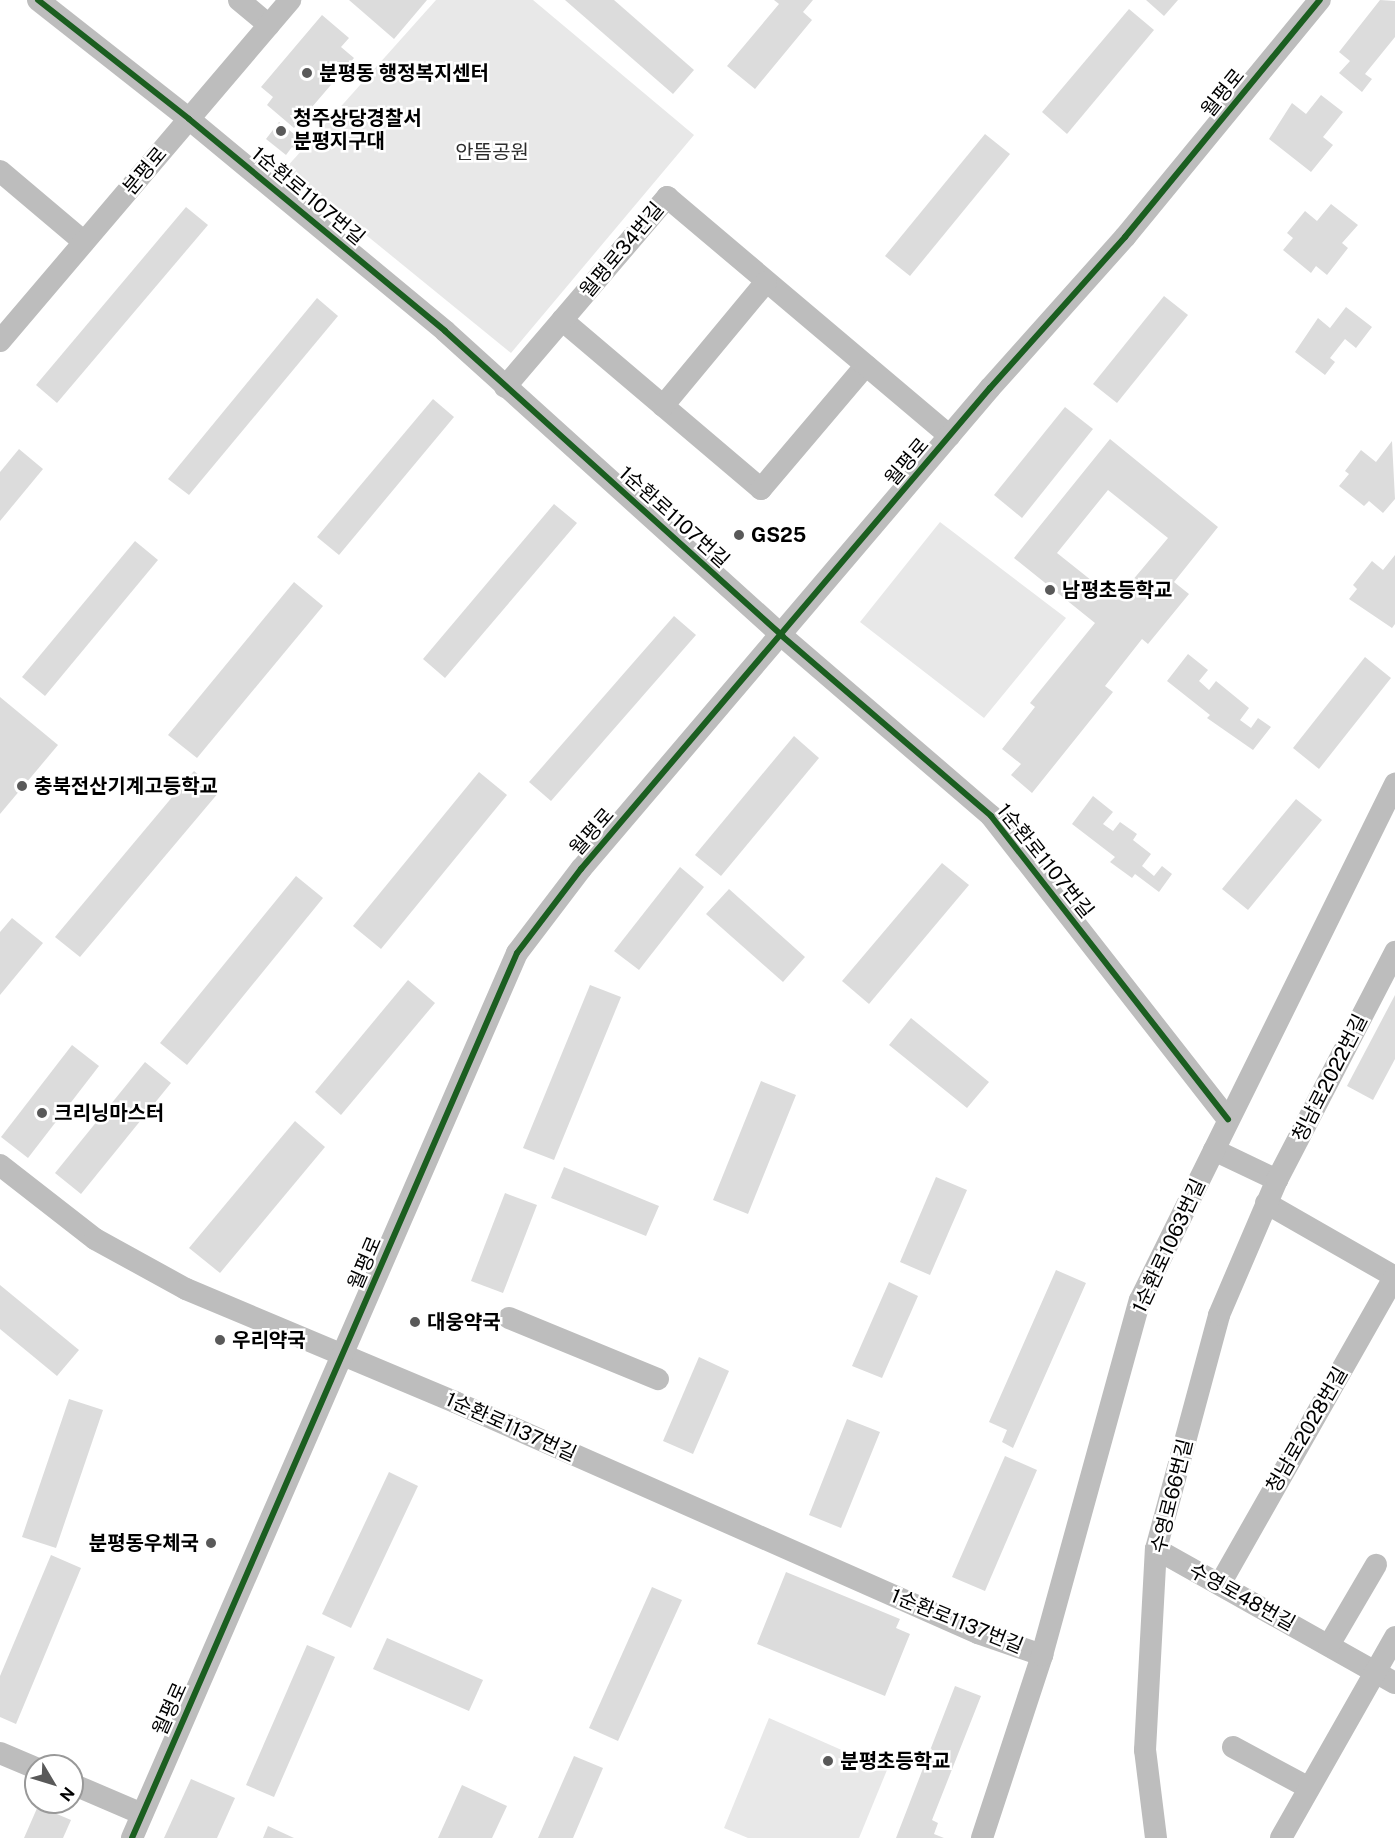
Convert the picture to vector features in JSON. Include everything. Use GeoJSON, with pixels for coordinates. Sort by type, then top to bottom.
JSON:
{"type":"FeatureCollection","features":[{"type":"Feature","properties":{"kind":"street","name":"1순환로1107번길"},"geometry":{"type":"LineString","coordinates":[[38,0],[189,119],[444,331],[782,636],[990,816],[1228,1119]]}},
{"type":"Feature","properties":{"kind":"street"},"geometry":{"type":"LineString","coordinates":[[239,0],[269,25]]}},
{"type":"Feature","properties":{"kind":"street","name":"분평로"},"geometry":{"type":"LineString","coordinates":[[0,341],[290,0]]}},
{"type":"Feature","properties":{"kind":"street","name":"월평로"},"geometry":{"type":"LineString","coordinates":[[132,1838],[518,953],[581,869],[782,636],[950,436],[1125,237],[1320,0]]}},
{"type":"Feature","properties":{"kind":"street"},"geometry":{"type":"LineString","coordinates":[[0,171],[84,242]]}},
{"type":"Feature","properties":{"kind":"street","name":"월평로34번길"},"geometry":{"type":"LineString","coordinates":[[505,387],[667,197],[950,436]]}},
{"type":"Feature","properties":{"kind":"street"},"geometry":{"type":"LineString","coordinates":[[663,406],[766,282]]}},
{"type":"Feature","properties":{"kind":"street"},"geometry":{"type":"LineString","coordinates":[[562,320],[761,489],[866,365]]}},
{"type":"Feature","properties":{"kind":"street","name":"1순환로1063번길"},"geometry":{"type":"LineString","coordinates":[[982,1838],[1042,1655],[1140,1300],[1395,784]]}},
{"type":"Feature","properties":{"kind":"street","name":"청남로2022번길"},"geometry":{"type":"LineString","coordinates":[[1266,1203],[1395,952]]}},
{"type":"Feature","properties":{"kind":"street"},"geometry":{"type":"LineString","coordinates":[[1214,1150],[1277,1180]]}},
{"type":"Feature","properties":{"kind":"street","name":"1순환로1137번길"},"geometry":{"type":"LineString","coordinates":[[0,1165],[94,1239],[186,1289],[342,1357],[466,1407],[978,1633],[1042,1655]]}},
{"type":"Feature","properties":{"kind":"street"},"geometry":{"type":"LineString","coordinates":[[1266,1203],[1395,1276]]}},
{"type":"Feature","properties":{"kind":"street","name":"수영로66번길"},"geometry":{"type":"LineString","coordinates":[[1156,1838],[1145,1750],[1156,1549],[1219,1315],[1266,1203]]}},
{"type":"Feature","properties":{"kind":"street","name":"청남로2028번길"},"geometry":{"type":"LineString","coordinates":[[1220,1584],[1395,1276]]}},
{"type":"Feature","properties":{"kind":"street"},"geometry":{"type":"LineString","coordinates":[[508,1318],[658,1379]]}},
{"type":"Feature","properties":{"kind":"street","name":"수영로48번길"},"geometry":{"type":"LineString","coordinates":[[1156,1549],[1395,1683]]}},
{"type":"Feature","properties":{"kind":"street"},"geometry":{"type":"LineString","coordinates":[[1329,1645],[1376,1565]]}},
{"type":"Feature","properties":{"kind":"street"},"geometry":{"type":"LineString","coordinates":[[1281,1838],[1395,1636]]}},
{"type":"Feature","properties":{"kind":"street"},"geometry":{"type":"LineString","coordinates":[[1233,1747],[1309,1788]]}},
{"type":"Feature","properties":{"kind":"street"},"geometry":{"type":"LineString","coordinates":[[0,1753],[24,1763]]}},
{"type":"Feature","properties":{"kind":"street"},"geometry":{"type":"LineString","coordinates":[[84,1789],[142,1814]]}},
{"type":"Feature","properties":{"kind":"green space","name":"안뜸공원"},"geometry":{"type":"Polygon","coordinates":[[[436,0],[533,0],[694,135],[511,353],[285,169],[436,0]]]}},
{"type":"Feature","properties":{"kind":"green space"},"geometry":{"type":"Polygon","coordinates":[[[940,522],[1066,618],[984,718],[860,622],[940,522]]]}},
{"type":"Feature","properties":{"kind":"green space"},"geometry":{"type":"Polygon","coordinates":[[[769,1718],[887,1770],[859,1838],[748,1838],[724,1828],[769,1718]]]}},
{"type":"Feature","properties":{"kind":"building"},"geometry":{"type":"Polygon","coordinates":[[[349,0],[427,0],[394,39],[349,0]]]}},
{"type":"Feature","properties":{"kind":"building"},"geometry":{"type":"Polygon","coordinates":[[[565,0],[614,0],[694,70],[673,94],[565,0]]]}},
{"type":"Feature","properties":{"kind":"building"},"geometry":{"type":"Polygon","coordinates":[[[774,0],[813,0],[803,12],[812,20],[755,89],[727,66],[779,4],[774,0]]]}},
{"type":"Feature","properties":{"kind":"building"},"geometry":{"type":"Polygon","coordinates":[[[1146,0],[1178,0],[1164,16],[1146,0]]]}},
{"type":"Feature","properties":{"kind":"building"},"geometry":{"type":"Polygon","coordinates":[[[1380,0],[1395,1],[1395,37],[1365,74],[1372,79],[1362,92],[1339,73],[1350,61],[1339,52],[1380,0]]]}},
{"type":"Feature","properties":{"kind":"building"},"geometry":{"type":"Polygon","coordinates":[[[1129,9],[1154,30],[1067,134],[1042,112],[1129,9]]]}},
{"type":"Feature","properties":{"kind":"building","name":"분평동 행정복지센터"},"geometry":{"type":"Polygon","coordinates":[[[322,15],[349,38],[341,47],[354,58],[294,128],[267,105],[273,97],[261,87],[322,15]]]}},
{"type":"Feature","properties":{"kind":"building"},"geometry":{"type":"Polygon","coordinates":[[[1321,95],[1343,112],[1323,137],[1333,145],[1311,172],[1269,139],[1292,103],[1306,114],[1321,95]]]}},
{"type":"Feature","properties":{"kind":"building","name":"청주상당경찰서 분평지구대"},"geometry":{"type":"Polygon","coordinates":[[[279,122],[304,142],[297,151],[292,147],[286,155],[266,139],[279,122]]]}},
{"type":"Feature","properties":{"kind":"building"},"geometry":{"type":"Polygon","coordinates":[[[985,134],[1010,154],[910,276],[885,256],[985,134]]]}},
{"type":"Feature","properties":{"kind":"building"},"geometry":{"type":"Polygon","coordinates":[[[1331,204],[1358,225],[1342,243],[1348,248],[1327,275],[1316,266],[1311,273],[1283,250],[1293,238],[1287,233],[1305,211],[1317,221],[1331,204]]]}},
{"type":"Feature","properties":{"kind":"building"},"geometry":{"type":"Polygon","coordinates":[[[186,207],[208,225],[57,403],[36,385],[186,207]]]}},
{"type":"Feature","properties":{"kind":"building"},"geometry":{"type":"Polygon","coordinates":[[[1164,296],[1188,315],[1117,403],[1093,384],[1164,296]]]}},
{"type":"Feature","properties":{"kind":"building"},"geometry":{"type":"Polygon","coordinates":[[[317,298],[338,316],[189,495],[168,479],[317,298]]]}},
{"type":"Feature","properties":{"kind":"building"},"geometry":{"type":"Polygon","coordinates":[[[1346,307],[1372,327],[1356,348],[1345,339],[1330,358],[1335,362],[1325,375],[1295,352],[1318,318],[1330,328],[1346,307]]]}},
{"type":"Feature","properties":{"kind":"building"},"geometry":{"type":"Polygon","coordinates":[[[433,399],[454,417],[339,555],[317,537],[433,399]]]}},
{"type":"Feature","properties":{"kind":"building"},"geometry":{"type":"Polygon","coordinates":[[[1065,407],[1093,429],[1022,518],[994,495],[1065,407]]]}},
{"type":"Feature","properties":{"kind":"building"},"geometry":{"type":"Polygon","coordinates":[[[1110,439],[1218,527],[1174,582],[1189,594],[1148,644],[1142,639],[1105,686],[1113,692],[1032,793],[1011,775],[1021,764],[1002,749],[1035,707],[1030,703],[1095,623],[1014,558],[1110,439]],[[1108,490],[1057,553],[1116,600],[1168,538],[1108,490]]]}},
{"type":"Feature","properties":{"kind":"building"},"geometry":{"type":"Polygon","coordinates":[[[1392,441],[1395,499],[1383,513],[1369,501],[1364,506],[1339,486],[1349,474],[1345,471],[1361,450],[1376,462],[1392,441]]]}},
{"type":"Feature","properties":{"kind":"building"},"geometry":{"type":"Polygon","coordinates":[[[19,449],[43,469],[0,521],[0,472],[19,449]]]}},
{"type":"Feature","properties":{"kind":"building"},"geometry":{"type":"Polygon","coordinates":[[[554,504],[577,523],[445,678],[423,659],[554,504]]]}},
{"type":"Feature","properties":{"kind":"building"},"geometry":{"type":"Polygon","coordinates":[[[135,541],[158,560],[45,696],[22,677],[135,541]]]}},
{"type":"Feature","properties":{"kind":"building"},"geometry":{"type":"Polygon","coordinates":[[[1395,555],[1395,624],[1392,628],[1349,599],[1357,589],[1353,585],[1372,561],[1383,570],[1395,555]]]}},
{"type":"Feature","properties":{"kind":"building"},"geometry":{"type":"Polygon","coordinates":[[[294,582],[323,606],[197,758],[168,735],[294,582]]]}},
{"type":"Feature","properties":{"kind":"building"},"geometry":{"type":"Polygon","coordinates":[[[674,616],[696,635],[551,801],[529,782],[674,616]]]}},
{"type":"Feature","properties":{"kind":"building"},"geometry":{"type":"Polygon","coordinates":[[[1188,654],[1208,670],[1199,681],[1209,690],[1216,681],[1249,708],[1240,720],[1251,728],[1258,718],[1271,727],[1253,750],[1207,718],[1210,715],[1167,681],[1188,654]]]}},
{"type":"Feature","properties":{"kind":"building"},"geometry":{"type":"Polygon","coordinates":[[[1365,657],[1391,678],[1319,769],[1293,748],[1365,657]]]}},
{"type":"Feature","properties":{"kind":"building"},"geometry":{"type":"Polygon","coordinates":[[[0,697],[58,745],[0,814],[0,697]]]}},
{"type":"Feature","properties":{"kind":"building"},"geometry":{"type":"Polygon","coordinates":[[[794,736],[819,758],[721,876],[695,855],[794,736]]]}},
{"type":"Feature","properties":{"kind":"building"},"geometry":{"type":"Polygon","coordinates":[[[194,771],[219,792],[80,957],[55,937],[194,771]]]}},
{"type":"Feature","properties":{"kind":"building"},"geometry":{"type":"Polygon","coordinates":[[[479,772],[507,795],[381,949],[353,926],[479,772]]]}},
{"type":"Feature","properties":{"kind":"building"},"geometry":{"type":"Polygon","coordinates":[[[1093,796],[1113,812],[1103,824],[1113,831],[1120,822],[1137,834],[1133,840],[1151,854],[1142,866],[1154,876],[1162,866],[1172,874],[1159,892],[1135,874],[1132,878],[1110,862],[1115,857],[1072,824],[1093,796]]]}},
{"type":"Feature","properties":{"kind":"building"},"geometry":{"type":"Polygon","coordinates":[[[1296,799],[1322,820],[1248,910],[1222,889],[1296,799]]]}},
{"type":"Feature","properties":{"kind":"building"},"geometry":{"type":"Polygon","coordinates":[[[942,863],[969,885],[869,1004],[842,981],[942,863]]]}},
{"type":"Feature","properties":{"kind":"building"},"geometry":{"type":"Polygon","coordinates":[[[680,867],[704,887],[639,970],[614,951],[680,867]]]}},
{"type":"Feature","properties":{"kind":"building"},"geometry":{"type":"Polygon","coordinates":[[[296,876],[323,898],[187,1065],[160,1043],[296,876]]]}},
{"type":"Feature","properties":{"kind":"building"},"geometry":{"type":"Polygon","coordinates":[[[729,889],[805,957],[783,982],[706,914],[729,889]]]}},
{"type":"Feature","properties":{"kind":"building"},"geometry":{"type":"Polygon","coordinates":[[[12,918],[43,943],[0,995],[0,932],[12,918]]]}},
{"type":"Feature","properties":{"kind":"building"},"geometry":{"type":"Polygon","coordinates":[[[408,980],[435,1003],[341,1115],[315,1092],[408,980]]]}},
{"type":"Feature","properties":{"kind":"building"},"geometry":{"type":"Polygon","coordinates":[[[590,985],[621,997],[554,1160],[523,1148],[590,985]]]}},
{"type":"Feature","properties":{"kind":"building"},"geometry":{"type":"Polygon","coordinates":[[[1395,995],[1395,1059],[1373,1100],[1347,1086],[1395,995]]]}},
{"type":"Feature","properties":{"kind":"building"},"geometry":{"type":"Polygon","coordinates":[[[911,1018],[989,1082],[967,1108],[889,1045],[911,1018]]]}},
{"type":"Feature","properties":{"kind":"building"},"geometry":{"type":"Polygon","coordinates":[[[72,1045],[99,1066],[28,1158],[1,1137],[72,1045]]]}},
{"type":"Feature","properties":{"kind":"building"},"geometry":{"type":"Polygon","coordinates":[[[145,1062],[171,1083],[81,1194],[55,1173],[145,1062]]]}},
{"type":"Feature","properties":{"kind":"building"},"geometry":{"type":"Polygon","coordinates":[[[761,1081],[796,1095],[748,1214],[713,1200],[761,1081]]]}},
{"type":"Feature","properties":{"kind":"building"},"geometry":{"type":"Polygon","coordinates":[[[295,1121],[325,1147],[220,1273],[189,1248],[295,1121]]]}},
{"type":"Feature","properties":{"kind":"building"},"geometry":{"type":"Polygon","coordinates":[[[564,1167],[659,1206],[646,1236],[551,1198],[564,1167]]]}},
{"type":"Feature","properties":{"kind":"building"},"geometry":{"type":"Polygon","coordinates":[[[936,1177],[967,1190],[930,1275],[900,1262],[936,1177]]]}},
{"type":"Feature","properties":{"kind":"building"},"geometry":{"type":"Polygon","coordinates":[[[505,1193],[537,1205],[503,1293],[471,1281],[505,1193]]]}},
{"type":"Feature","properties":{"kind":"building"},"geometry":{"type":"Polygon","coordinates":[[[1056,1270],[1086,1283],[1013,1448],[1002,1442],[1007,1430],[989,1422],[1056,1270]]]}},
{"type":"Feature","properties":{"kind":"building"},"geometry":{"type":"Polygon","coordinates":[[[889,1282],[918,1296],[882,1378],[852,1366],[889,1282]]]}},
{"type":"Feature","properties":{"kind":"building"},"geometry":{"type":"Polygon","coordinates":[[[0,1285],[79,1350],[57,1376],[0,1329],[0,1285]]]}},
{"type":"Feature","properties":{"kind":"building"},"geometry":{"type":"Polygon","coordinates":[[[699,1357],[729,1371],[693,1454],[663,1441],[699,1357]]]}},
{"type":"Feature","properties":{"kind":"building"},"geometry":{"type":"Polygon","coordinates":[[[69,1399],[103,1410],[56,1548],[22,1537],[69,1399]]]}},
{"type":"Feature","properties":{"kind":"building"},"geometry":{"type":"Polygon","coordinates":[[[847,1419],[880,1432],[841,1528],[809,1515],[847,1419]]]}},
{"type":"Feature","properties":{"kind":"building"},"geometry":{"type":"Polygon","coordinates":[[[1005,1456],[1037,1470],[985,1591],[952,1577],[1005,1456]]]}},
{"type":"Feature","properties":{"kind":"building"},"geometry":{"type":"Polygon","coordinates":[[[389,1472],[418,1486],[351,1628],[322,1614],[389,1472]]]}},
{"type":"Feature","properties":{"kind":"building"},"geometry":{"type":"Polygon","coordinates":[[[51,1555],[81,1568],[16,1724],[0,1717],[0,1676],[51,1555]]]}},
{"type":"Feature","properties":{"kind":"building"},"geometry":{"type":"Polygon","coordinates":[[[786,1572],[900,1619],[896,1628],[910,1634],[885,1696],[757,1644],[786,1572]]]}},
{"type":"Feature","properties":{"kind":"building"},"geometry":{"type":"Polygon","coordinates":[[[652,1587],[682,1600],[618,1741],[589,1728],[652,1587]]]}},
{"type":"Feature","properties":{"kind":"building"},"geometry":{"type":"Polygon","coordinates":[[[387,1638],[483,1680],[469,1711],[373,1669],[387,1638]]]}},
{"type":"Feature","properties":{"kind":"building"},"geometry":{"type":"Polygon","coordinates":[[[307,1645],[335,1657],[274,1797],[246,1785],[307,1645]]]}},
{"type":"Feature","properties":{"kind":"building"},"geometry":{"type":"Polygon","coordinates":[[[955,1686],[981,1696],[932,1820],[938,1823],[934,1834],[944,1838],[896,1838],[955,1686]]]}},
{"type":"Feature","properties":{"kind":"building"},"geometry":{"type":"Polygon","coordinates":[[[574,1756],[603,1768],[573,1838],[538,1838],[574,1756]]]}},
{"type":"Feature","properties":{"kind":"building"},"geometry":{"type":"Polygon","coordinates":[[[191,1779],[235,1798],[217,1838],[164,1838],[191,1779]]]}},
{"type":"Feature","properties":{"kind":"building"},"geometry":{"type":"Polygon","coordinates":[[[462,1785],[507,1806],[492,1838],[438,1838],[462,1785]]]}},
{"type":"Feature","properties":{"kind":"building"},"geometry":{"type":"Polygon","coordinates":[[[34,1814],[57,1814],[71,1820],[63,1838],[24,1838],[34,1814]]]}},
{"type":"Feature","properties":{"kind":"building"},"geometry":{"type":"Polygon","coordinates":[[[268,1826],[294,1838],[263,1838],[268,1826]]]}},
{"type":"Feature","properties":{"kind":"cycle path"},"geometry":{"type":"LineString","coordinates":[[38,0],[189,119],[445,331],[782,636],[991,816],[1228,1119]]}},
{"type":"Feature","properties":{"kind":"cycle path"},"geometry":{"type":"LineString","coordinates":[[132,1838],[517,953],[581,869],[990,388],[1125,237],[1320,0]]}},
{"type":"Feature","properties":{"kind":"place","name":"분평동 행정복지센터"},"geometry":{"type":"Point","coordinates":[307,73]}},
{"type":"Feature","properties":{"kind":"place","name":"청주상당경찰서 분평지구대"},"geometry":{"type":"Point","coordinates":[281,131]}},
{"type":"Feature","properties":{"kind":"place","name":"GS25"},"geometry":{"type":"Point","coordinates":[739,535]}},
{"type":"Feature","properties":{"kind":"place","name":"남평초등학교"},"geometry":{"type":"Point","coordinates":[1050,590]}},
{"type":"Feature","properties":{"kind":"place","name":"충북전산기계고등학교"},"geometry":{"type":"Point","coordinates":[22,786]}},
{"type":"Feature","properties":{"kind":"place","name":"크리닝마스터"},"geometry":{"type":"Point","coordinates":[42,1113]}},
{"type":"Feature","properties":{"kind":"place","name":"대웅약국"},"geometry":{"type":"Point","coordinates":[415,1322]}},
{"type":"Feature","properties":{"kind":"place","name":"우리약국"},"geometry":{"type":"Point","coordinates":[220,1340]}},
{"type":"Feature","properties":{"kind":"place","name":"분평동우체국"},"geometry":{"type":"Point","coordinates":[211,1543]}},
{"type":"Feature","properties":{"kind":"place","name":"분평초등학교"},"geometry":{"type":"Point","coordinates":[828,1761]}}]}
